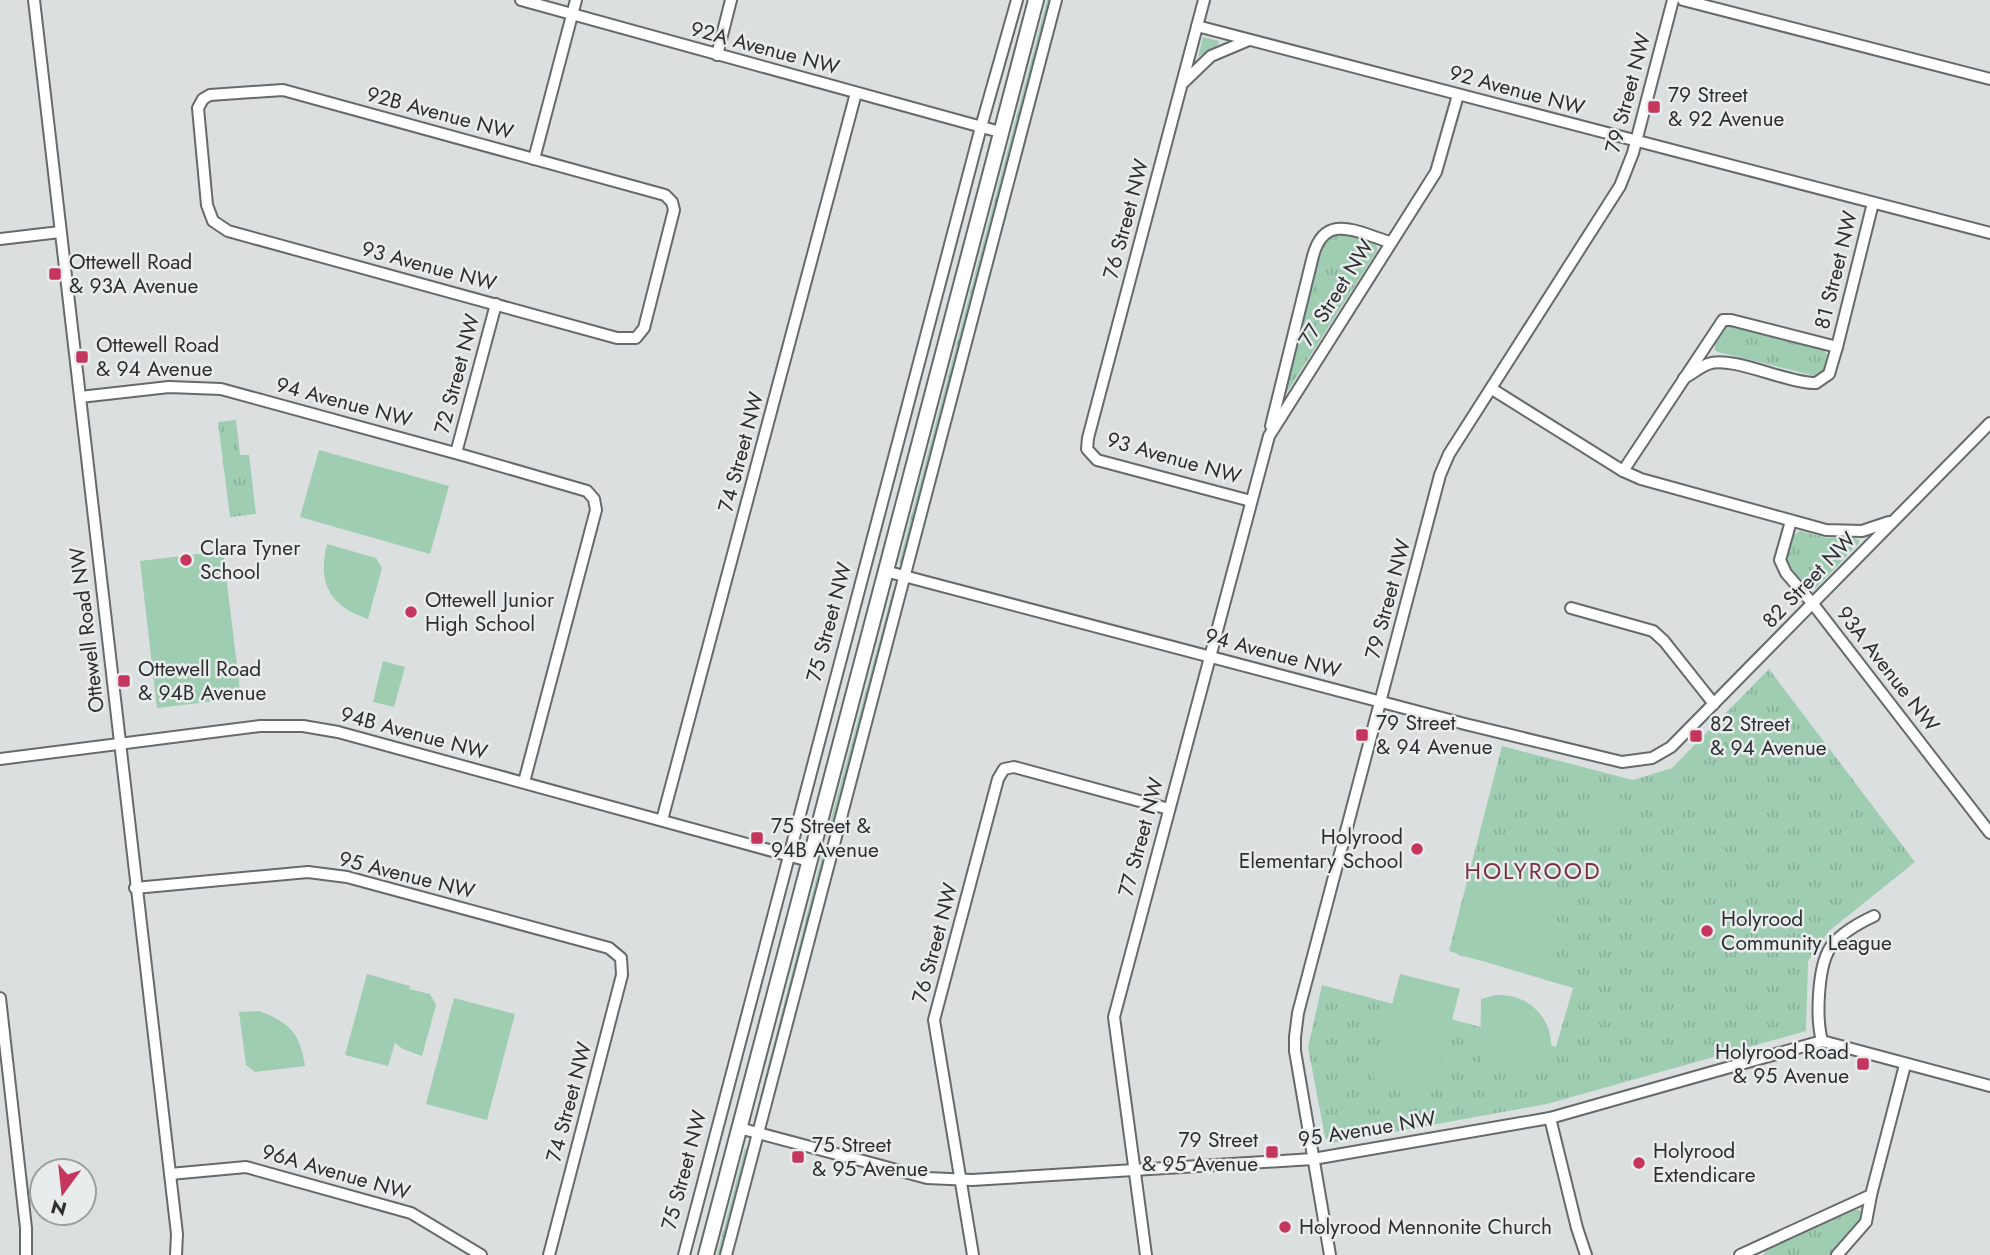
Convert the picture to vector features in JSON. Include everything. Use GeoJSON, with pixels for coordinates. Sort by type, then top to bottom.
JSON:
{"type":"FeatureCollection","features":[{"type":"Feature","properties":{"kind":"main road","name":"75 Street NW"},"geometry":{"type":"LineString","coordinates":[[706,1255],[1036,0]]}},
{"type":"Feature","properties":{"kind":"street","name":"Ottewell Road NW"},"geometry":{"type":"LineString","coordinates":[[34,0],[177,1234],[176,1255]]}},
{"type":"Feature","properties":{"kind":"street","name":"92A Avenue NW"},"geometry":{"type":"LineString","coordinates":[[521,0],[1000,132]]}},
{"type":"Feature","properties":{"kind":"street"},"geometry":{"type":"LineString","coordinates":[[534,159],[576,0]]}},
{"type":"Feature","properties":{"kind":"street"},"geometry":{"type":"LineString","coordinates":[[717,54],[731,0]]}},
{"type":"Feature","properties":{"kind":"street","name":"75 Street NW"},"geometry":{"type":"LineString","coordinates":[[684,1255],[981,127],[1017,0]]}},
{"type":"Feature","properties":{"kind":"street"},"geometry":{"type":"LineString","coordinates":[[726,1255],[1056,0]]}},
{"type":"Feature","properties":{"kind":"street","name":"76 Street NW"},"geometry":{"type":"LineString","coordinates":[[1087,449],[1204,0]]}},
{"type":"Feature","properties":{"kind":"street","name":"79 Street NW"},"geometry":{"type":"LineString","coordinates":[[1330,1255],[1295,1051],[1296,1025],[1440,475],[1449,454],[1620,186],[1636,140],[1672,0]]}},
{"type":"Feature","properties":{"kind":"street"},"geometry":{"type":"LineString","coordinates":[[1683,0],[1990,79]]}},
{"type":"Feature","properties":{"kind":"street","name":"92 Avenue NW"},"geometry":{"type":"LineString","coordinates":[[1197,26],[1990,233]]}},
{"type":"Feature","properties":{"kind":"street"},"geometry":{"type":"LineString","coordinates":[[1182,84],[1211,56],[1249,40]]}},
{"type":"Feature","properties":{"kind":"street","name":"92B Avenue NW"},"geometry":{"type":"LineString","coordinates":[[214,222],[207,205],[198,108],[203,99],[210,95],[284,90],[665,195],[672,202],[674,210],[644,328],[636,338]]}},
{"type":"Feature","properties":{"kind":"street","name":"74 Street NW"},"geometry":{"type":"LineString","coordinates":[[663,820],[856,93]]}},
{"type":"Feature","properties":{"kind":"street","name":"77 Street NW"},"geometry":{"type":"LineString","coordinates":[[1269,436],[1436,172],[1458,95]]}},
{"type":"Feature","properties":{"kind":"street","name":"81 Street NW"},"geometry":{"type":"LineString","coordinates":[[1682,379],[1710,363],[1739,365],[1803,382],[1816,383],[1829,374],[1873,203]]}},
{"type":"Feature","properties":{"kind":"street","name":"93 Avenue NW"},"geometry":{"type":"LineString","coordinates":[[214,222],[228,230],[617,338],[636,338]]}},
{"type":"Feature","properties":{"kind":"street","name":"77 Street NW"},"geometry":{"type":"LineString","coordinates":[[1146,1255],[1114,1017],[1269,436],[1313,256],[1321,237],[1328,230],[1343,228],[1390,242]]}},
{"type":"Feature","properties":{"kind":"street"},"geometry":{"type":"LineString","coordinates":[[0,239],[60,232]]}},
{"type":"Feature","properties":{"kind":"street","name":"72 Street NW"},"geometry":{"type":"LineString","coordinates":[[456,453],[496,304]]}},
{"type":"Feature","properties":{"kind":"street","name":"81 Street NW"},"geometry":{"type":"LineString","coordinates":[[1623,471],[1723,320],[1837,347]]}},
{"type":"Feature","properties":{"kind":"street","name":"94 Avenue NW"},"geometry":{"type":"LineString","coordinates":[[80,397],[169,387],[221,389],[576,486],[591,495],[596,510],[524,782]]}},
{"type":"Feature","properties":{"kind":"street"},"geometry":{"type":"LineString","coordinates":[[1492,389],[1641,480],[1826,530],[1862,531],[1893,520]]}},
{"type":"Feature","properties":{"kind":"street","name":"82 Street NW"},"geometry":{"type":"LineString","coordinates":[[1652,758],[1671,747],[1990,423]]}},
{"type":"Feature","properties":{"kind":"street","name":"93 Avenue NW"},"geometry":{"type":"LineString","coordinates":[[1087,449],[1097,460],[1251,501]]}},
{"type":"Feature","properties":{"kind":"street","name":"93A Avenue NW"},"geometry":{"type":"LineString","coordinates":[[1791,522],[1780,560],[1786,573],[1813,604],[1990,833]]}},
{"type":"Feature","properties":{"kind":"street","name":"94 Avenue NW"},"geometry":{"type":"LineString","coordinates":[[885,571],[1622,762],[1652,758]]}},
{"type":"Feature","properties":{"kind":"street"},"geometry":{"type":"LineString","coordinates":[[1571,608],[1653,631],[1714,704]]}},
{"type":"Feature","properties":{"kind":"street","name":"94B Avenue NW"},"geometry":{"type":"LineString","coordinates":[[0,758],[260,726],[303,726],[338,732],[809,861]]}},
{"type":"Feature","properties":{"kind":"street","name":"76 Street NW"},"geometry":{"type":"LineString","coordinates":[[973,1255],[934,1020],[998,779],[1004,769],[1014,767],[1169,809]]}},
{"type":"Feature","properties":{"kind":"street","name":"95 Avenue NW"},"geometry":{"type":"LineString","coordinates":[[135,888],[308,872],[347,877],[609,948],[621,958]]}},
{"type":"Feature","properties":{"kind":"street"},"geometry":{"type":"LineString","coordinates":[[1874,916],[1856,925],[1830,946],[1821,978],[1819,1032],[1822,1041],[1990,1086]]}},
{"type":"Feature","properties":{"kind":"street","name":"74 Street NW"},"geometry":{"type":"LineString","coordinates":[[549,1255],[622,975],[621,958]]}},
{"type":"Feature","properties":{"kind":"street"},"geometry":{"type":"LineString","coordinates":[[0,998],[26,1228],[26,1255]]}},
{"type":"Feature","properties":{"kind":"street","name":"95 Avenue NW"},"geometry":{"type":"LineString","coordinates":[[739,1128],[927,1178],[961,1180],[1313,1159],[1550,1118],[1822,1041]]}},
{"type":"Feature","properties":{"kind":"street"},"geometry":{"type":"LineString","coordinates":[[1837,1255],[1866,1222],[1905,1065]]}},
{"type":"Feature","properties":{"kind":"street"},"geometry":{"type":"LineString","coordinates":[[1550,1118],[1586,1255]]}},
{"type":"Feature","properties":{"kind":"street","name":"96A Avenue NW"},"geometry":{"type":"LineString","coordinates":[[170,1174],[246,1167],[411,1213],[481,1255]]}},
{"type":"Feature","properties":{"kind":"street"},"geometry":{"type":"LineString","coordinates":[[1745,1254],[1871,1195]]}},
{"type":"Feature","properties":{"kind":"green space"},"geometry":{"type":"Polygon","coordinates":[[[1047,0],[1052,0],[901,565],[899,563],[1047,0]]]}},
{"type":"Feature","properties":{"kind":"green space"},"geometry":{"type":"Polygon","coordinates":[[[1203,37],[1219,41],[1218,45],[1198,57],[1203,37]]]}},
{"type":"Feature","properties":{"kind":"green space"},"geometry":{"type":"Polygon","coordinates":[[[1332,233],[1372,241],[1377,246],[1377,251],[1287,392],[1284,391],[1321,250],[1325,238],[1332,233]]]}},
{"type":"Feature","properties":{"kind":"green space"},"geometry":{"type":"Polygon","coordinates":[[[1732,325],[1823,348],[1828,356],[1824,372],[1816,376],[1718,352],[1715,350],[1717,338],[1732,325]]]}},
{"type":"Feature","properties":{"kind":"green space"},"geometry":{"type":"Polygon","coordinates":[[[236,420],[240,455],[249,455],[256,514],[230,517],[218,422],[236,420]]]}},
{"type":"Feature","properties":{"kind":"green space"},"geometry":{"type":"Polygon","coordinates":[[[319,450],[449,486],[430,554],[300,517],[319,450]]]}},
{"type":"Feature","properties":{"kind":"green space"},"geometry":{"type":"Polygon","coordinates":[[[1800,531],[1827,538],[1854,538],[1859,540],[1859,543],[1816,588],[1811,588],[1799,579],[1787,561],[1794,535],[1800,531]]]}},
{"type":"Feature","properties":{"kind":"green space"},"geometry":{"type":"Polygon","coordinates":[[[327,544],[376,558],[382,568],[368,619],[344,607],[330,592],[324,571],[327,544]]]}},
{"type":"Feature","properties":{"kind":"green space"},"geometry":{"type":"Polygon","coordinates":[[[223,551],[241,698],[157,708],[140,561],[223,551]]]}},
{"type":"Feature","properties":{"kind":"green space"},"geometry":{"type":"Polygon","coordinates":[[[893,590],[893,601],[828,846],[830,823],[893,590]]]}},
{"type":"Feature","properties":{"kind":"green space"},"geometry":{"type":"Polygon","coordinates":[[[383,661],[405,667],[394,707],[373,702],[383,661]]]}},
{"type":"Feature","properties":{"kind":"green space"},"geometry":{"type":"Polygon","coordinates":[[[1769,669],[1915,862],[1829,931],[1808,961],[1806,1031],[1547,1104],[1333,1143],[1328,1141],[1325,1137],[1308,1047],[1322,985],[1556,1047],[1573,988],[1449,951],[1502,746],[1633,780],[1672,768],[1769,669]]]}},
{"type":"Feature","properties":{"kind":"green space"},"geometry":{"type":"Polygon","coordinates":[[[1596,792],[1638,803],[1631,828],[1589,817],[1596,792]]]}},
{"type":"Feature","properties":{"kind":"green space"},"geometry":{"type":"Polygon","coordinates":[[[1479,851],[1501,857],[1520,867],[1535,880],[1547,896],[1558,934],[1550,977],[1458,955],[1453,946],[1479,851]]]}},
{"type":"Feature","properties":{"kind":"green space"},"geometry":{"type":"Polygon","coordinates":[[[823,852],[827,853],[757,1120],[754,1121],[823,852]]]}},
{"type":"Feature","properties":{"kind":"green space"},"geometry":{"type":"Polygon","coordinates":[[[367,974],[430,994],[436,1005],[422,1056],[395,1043],[388,1066],[345,1055],[367,974]]]}},
{"type":"Feature","properties":{"kind":"green space"},"geometry":{"type":"Polygon","coordinates":[[[1400,974],[1460,989],[1433,1093],[1373,1078],[1400,974]]]}},
{"type":"Feature","properties":{"kind":"green space"},"geometry":{"type":"Polygon","coordinates":[[[1496,995],[1522,1000],[1540,1014],[1550,1036],[1549,1063],[1485,1070],[1480,1066],[1481,999],[1496,995]]]}},
{"type":"Feature","properties":{"kind":"green space"},"geometry":{"type":"Polygon","coordinates":[[[454,998],[515,1014],[487,1120],[426,1104],[454,998]]]}},
{"type":"Feature","properties":{"kind":"green space"},"geometry":{"type":"Polygon","coordinates":[[[259,1011],[279,1020],[292,1031],[300,1045],[305,1066],[255,1072],[246,1065],[239,1012],[259,1011]]]}},
{"type":"Feature","properties":{"kind":"green space"},"geometry":{"type":"Polygon","coordinates":[[[745,1148],[748,1150],[721,1255],[717,1255],[745,1148]]]}},
{"type":"Feature","properties":{"kind":"green space"},"geometry":{"type":"Polygon","coordinates":[[[1860,1210],[1863,1217],[1831,1255],[1764,1255],[1765,1251],[1860,1210]]]}},
{"type":"Feature","properties":{"kind":"place","name":"79 Street & 92 Avenue"},"geometry":{"type":"Point","coordinates":[1654,107]}},
{"type":"Feature","properties":{"kind":"place","name":"Ottewell Road & 93A Avenue"},"geometry":{"type":"Point","coordinates":[55,274]}},
{"type":"Feature","properties":{"kind":"place","name":"Ottewell Road & 94 Avenue"},"geometry":{"type":"Point","coordinates":[82,357]}},
{"type":"Feature","properties":{"kind":"place","name":"Clara Tyner School"},"geometry":{"type":"Point","coordinates":[186,560]}},
{"type":"Feature","properties":{"kind":"place","name":"Ottewell Junior High School"},"geometry":{"type":"Point","coordinates":[411,612]}},
{"type":"Feature","properties":{"kind":"place","name":"Ottewell Road & 94B Avenue"},"geometry":{"type":"Point","coordinates":[124,681]}},
{"type":"Feature","properties":{"kind":"place","name":"79 Street & 94 Avenue"},"geometry":{"type":"Point","coordinates":[1362,735]}},
{"type":"Feature","properties":{"kind":"place","name":"82 Street & 94 Avenue"},"geometry":{"type":"Point","coordinates":[1696,736]}},
{"type":"Feature","properties":{"kind":"place","name":"75 Street & 94B Avenue"},"geometry":{"type":"Point","coordinates":[757,838]}},
{"type":"Feature","properties":{"kind":"place","name":"Holyrood Elementary School"},"geometry":{"type":"Point","coordinates":[1417,849]}},
{"type":"Feature","properties":{"kind":"place","name":"Holyrood Community League"},"geometry":{"type":"Point","coordinates":[1707,931]}},
{"type":"Feature","properties":{"kind":"place","name":"Holyrood Road & 95 Avenue"},"geometry":{"type":"Point","coordinates":[1863,1064]}},
{"type":"Feature","properties":{"kind":"place","name":"79 Street & 95 Avenue"},"geometry":{"type":"Point","coordinates":[1272,1152]}},
{"type":"Feature","properties":{"kind":"place","name":"75 Street & 95 Avenue"},"geometry":{"type":"Point","coordinates":[798,1157]}},
{"type":"Feature","properties":{"kind":"place","name":"Holyrood Extendicare"},"geometry":{"type":"Point","coordinates":[1639,1163]}},
{"type":"Feature","properties":{"kind":"place","name":"Holyrood Mennonite Church"},"geometry":{"type":"Point","coordinates":[1285,1227]}},
{"type":"Feature","properties":{"kind":"district","name":"HOLYROOD"},"geometry":{"type":"Point","coordinates":[1533,871]}}]}
